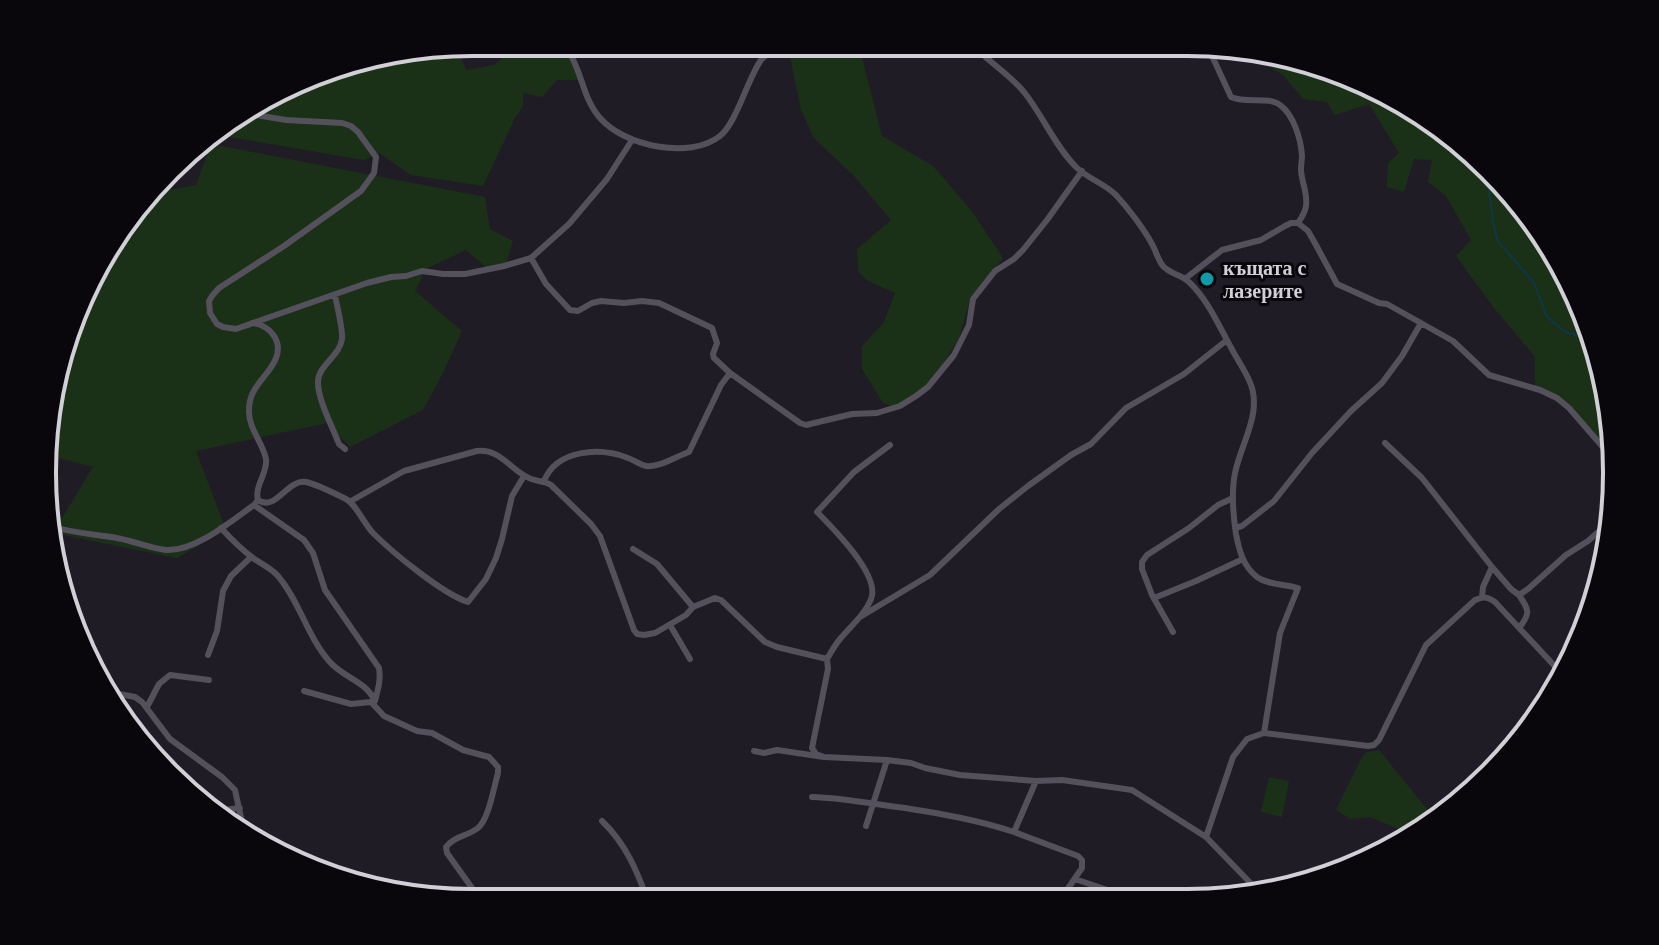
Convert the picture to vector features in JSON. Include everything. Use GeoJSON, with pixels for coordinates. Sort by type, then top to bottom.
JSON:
{"type":"FeatureCollection","features":[{"type":"Feature","properties":{"kind":"street"},"geometry":{"type":"LineString","coordinates":[[572,56],[592,108],[606,125],[632,140],[649,145],[688,148],[718,138],[728,128],[765,56]]}},
{"type":"Feature","properties":{"kind":"street"},"geometry":{"type":"LineString","coordinates":[[983,56],[1011,77],[1061,148],[1082,171],[1117,197],[1152,244],[1165,268],[1186,278],[1205,300],[1249,378],[1254,391],[1253,416],[1234,476],[1238,549],[1257,577],[1298,588],[1280,633],[1264,733]]}},
{"type":"Feature","properties":{"kind":"street"},"geometry":{"type":"LineString","coordinates":[[1212,57],[1231,97],[1275,102],[1281,105],[1293,123],[1303,160],[1301,167],[1307,202],[1298,223]]}},
{"type":"Feature","properties":{"kind":"street"},"geometry":{"type":"LineString","coordinates":[[258,115],[351,126],[376,157],[374,173],[361,191],[219,288],[209,301],[210,313],[217,324],[229,329],[391,277],[422,271],[465,274],[531,258],[577,215],[607,179],[632,140]]}},
{"type":"Feature","properties":{"kind":"street"},"geometry":{"type":"LineString","coordinates":[[531,258],[546,284],[570,310],[578,311],[601,301],[659,303],[712,328],[717,343],[714,358],[730,373],[806,425],[900,406],[928,387],[954,355],[969,325],[973,299],[995,271],[1023,250],[1082,171]]}},
{"type":"Feature","properties":{"kind":"street"},"geometry":{"type":"LineString","coordinates":[[1186,278],[1222,250],[1261,240],[1291,223],[1298,223],[1308,231],[1337,284],[1387,304],[1453,341],[1489,375],[1557,398],[1602,446]]}},
{"type":"Feature","properties":{"kind":"street"},"geometry":{"type":"LineString","coordinates":[[335,295],[342,338],[317,382],[339,444],[345,449]]}},
{"type":"Feature","properties":{"kind":"street"},"geometry":{"type":"LineString","coordinates":[[252,323],[271,331],[278,344],[276,359],[259,380],[252,395],[249,413],[267,462],[256,502]]}},
{"type":"Feature","properties":{"kind":"street"},"geometry":{"type":"LineString","coordinates":[[1235,528],[1274,501],[1312,453],[1382,383],[1421,323]]}},
{"type":"Feature","properties":{"kind":"street"},"geometry":{"type":"LineString","coordinates":[[860,617],[930,575],[999,509],[1050,470],[1091,444],[1126,408],[1184,374],[1227,340]]}},
{"type":"Feature","properties":{"kind":"street"},"geometry":{"type":"LineString","coordinates":[[544,481],[558,461],[584,453],[609,453],[650,466],[689,452],[721,385],[730,373]]}},
{"type":"Feature","properties":{"kind":"street"},"geometry":{"type":"LineString","coordinates":[[1385,443],[1422,478],[1492,567],[1519,595],[1528,612],[1528,618],[1519,628]]}},
{"type":"Feature","properties":{"kind":"street"},"geometry":{"type":"LineString","coordinates":[[824,757],[812,748],[828,669],[827,659],[873,597],[868,575],[817,512],[854,472],[890,445]]}},
{"type":"Feature","properties":{"kind":"street"},"geometry":{"type":"LineString","coordinates":[[351,501],[404,471],[486,450],[497,454],[524,476],[544,481],[596,530],[637,634],[655,633],[686,615],[693,607],[715,598],[721,600],[765,642],[827,659]]}},
{"type":"Feature","properties":{"kind":"street"},"geometry":{"type":"LineString","coordinates":[[60,530],[177,550],[221,528],[256,502],[269,503],[296,483],[306,482],[351,501],[372,532],[449,593],[468,602],[486,579],[496,558],[512,496],[524,476]]}},
{"type":"Feature","properties":{"kind":"street"},"geometry":{"type":"LineString","coordinates":[[1173,632],[1154,598],[1142,562],[1147,555],[1218,505],[1233,498]]}},
{"type":"Feature","properties":{"kind":"street"},"geometry":{"type":"LineString","coordinates":[[256,502],[304,540],[313,553],[325,590],[379,668],[380,677],[373,702]]}},
{"type":"Feature","properties":{"kind":"street"},"geometry":{"type":"LineString","coordinates":[[221,528],[238,547],[276,573],[293,596],[316,645],[331,664],[371,692],[373,702],[384,716],[417,731],[432,733],[463,750],[489,757],[498,767],[485,819],[479,828],[446,847],[473,889]]}},
{"type":"Feature","properties":{"kind":"street"},"geometry":{"type":"LineString","coordinates":[[1519,595],[1598,532]]}},
{"type":"Feature","properties":{"kind":"street"},"geometry":{"type":"LineString","coordinates":[[633,549],[657,564],[693,607]]}},
{"type":"Feature","properties":{"kind":"street"},"geometry":{"type":"LineString","coordinates":[[208,655],[217,631],[223,591],[231,576],[251,557]]}},
{"type":"Feature","properties":{"kind":"street"},"geometry":{"type":"LineString","coordinates":[[1154,598],[1243,559]]}},
{"type":"Feature","properties":{"kind":"street"},"geometry":{"type":"LineString","coordinates":[[1482,597],[1492,567]]}},
{"type":"Feature","properties":{"kind":"street"},"geometry":{"type":"LineString","coordinates":[[715,588],[715,598]]}},
{"type":"Feature","properties":{"kind":"street"},"geometry":{"type":"LineString","coordinates":[[1206,837],[1233,757],[1247,739],[1264,733],[1374,745],[1426,645],[1475,600],[1489,597],[1555,666]]}},
{"type":"Feature","properties":{"kind":"street"},"geometry":{"type":"LineString","coordinates":[[670,625],[690,659]]}},
{"type":"Feature","properties":{"kind":"street"},"geometry":{"type":"LineString","coordinates":[[147,707],[159,684],[170,675],[209,680]]}},
{"type":"Feature","properties":{"kind":"street"},"geometry":{"type":"LineString","coordinates":[[304,691],[351,704],[373,702]]}},
{"type":"Feature","properties":{"kind":"street"},"geometry":{"type":"LineString","coordinates":[[120,694],[135,697],[147,707],[170,739],[235,790],[242,820]]}},
{"type":"Feature","properties":{"kind":"street"},"geometry":{"type":"LineString","coordinates":[[754,751],[764,753],[777,750],[824,757],[887,760],[960,775],[1062,780],[1132,790],[1206,837],[1251,884]]}},
{"type":"Feature","properties":{"kind":"street"},"geometry":{"type":"LineString","coordinates":[[866,826],[887,760]]}},
{"type":"Feature","properties":{"kind":"street"},"geometry":{"type":"LineString","coordinates":[[1014,832],[1036,781]]}},
{"type":"Feature","properties":{"kind":"street"},"geometry":{"type":"LineString","coordinates":[[812,797],[854,799],[949,815],[1014,832],[1078,856],[1083,863],[1068,889]]}},
{"type":"Feature","properties":{"kind":"street"},"geometry":{"type":"LineString","coordinates":[[228,810],[240,808]]}},
{"type":"Feature","properties":{"kind":"street"},"geometry":{"type":"LineString","coordinates":[[602,821],[619,838],[643,889]]}},
{"type":"Feature","properties":{"kind":"street"},"geometry":{"type":"LineString","coordinates":[[1075,879],[1105,889]]}},
{"type":"Feature","properties":{"kind":"green space"},"geometry":{"type":"Polygon","coordinates":[[[461,56],[466,70],[494,65],[505,56],[570,56],[579,80],[557,80],[542,97],[523,93],[523,106],[483,186],[411,175],[379,153],[364,160],[227,136],[288,99],[365,70],[445,57],[461,56]]]}},
{"type":"Feature","properties":{"kind":"green space"},"geometry":{"type":"Polygon","coordinates":[[[790,56],[862,56],[882,136],[933,166],[971,210],[1003,258],[970,300],[959,338],[936,376],[917,394],[894,407],[883,403],[862,369],[862,346],[884,322],[895,293],[868,281],[858,271],[857,249],[891,220],[855,177],[814,138],[801,110],[790,56]]]}},
{"type":"Feature","properties":{"kind":"green space"},"geometry":{"type":"Polygon","coordinates":[[[1266,64],[1320,78],[1395,112],[1461,159],[1500,198],[1533,241],[1571,313],[1589,365],[1602,445],[1566,409],[1535,390],[1535,357],[1456,256],[1471,240],[1446,196],[1428,182],[1432,160],[1414,159],[1404,192],[1387,187],[1388,163],[1399,153],[1369,104],[1335,115],[1327,102],[1303,99],[1284,76],[1266,64]]]}},
{"type":"Feature","properties":{"kind":"green space"},"geometry":{"type":"Polygon","coordinates":[[[215,145],[485,197],[490,229],[513,241],[505,268],[487,268],[466,250],[426,269],[415,291],[462,331],[423,410],[350,447],[327,423],[196,451],[226,530],[177,558],[61,535],[59,522],[93,467],[57,457],[64,391],[88,313],[126,241],[159,198],[166,190],[196,185],[209,150],[215,145]]]}},
{"type":"Feature","properties":{"kind":"green space"},"geometry":{"type":"Polygon","coordinates":[[[1379,750],[1427,809],[1425,814],[1398,829],[1370,817],[1351,819],[1336,810],[1367,752],[1379,750]]]}},
{"type":"Feature","properties":{"kind":"green space"},"geometry":{"type":"Polygon","coordinates":[[[1269,777],[1289,781],[1282,817],[1261,812],[1269,777]]]}},
{"type":"Feature","properties":{"kind":"waterway"},"geometry":{"type":"LineString","coordinates":[[1488,186],[1497,240],[1534,283],[1547,317],[1564,331],[1580,337]]}},
{"type":"Feature","properties":{"kind":"place","name":"къщата с лазерите"},"geometry":{"type":"Point","coordinates":[1207,279]}}]}
